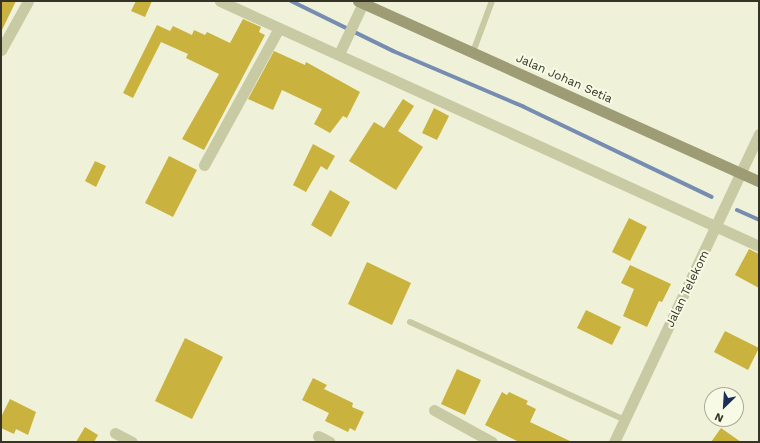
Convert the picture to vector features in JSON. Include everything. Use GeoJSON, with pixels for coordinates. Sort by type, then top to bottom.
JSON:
{"type":"FeatureCollection","features":[{"type":"Feature","properties":{"kind":"main road","name":"Jalan Johan Setia"},"geometry":{"type":"LineString","coordinates":[[360,2],[759,181]]}},
{"type":"Feature","properties":{"kind":"street"},"geometry":{"type":"LineString","coordinates":[[1,50],[28,1]]}},
{"type":"Feature","properties":{"kind":"street"},"geometry":{"type":"LineString","coordinates":[[220,1],[759,246]]}},
{"type":"Feature","properties":{"kind":"street"},"geometry":{"type":"LineString","coordinates":[[339,54],[357,17],[360,2]]}},
{"type":"Feature","properties":{"kind":"street"},"geometry":{"type":"LineString","coordinates":[[204,165],[279,28]]}},
{"type":"Feature","properties":{"kind":"street","name":"Jalan Telekom"},"geometry":{"type":"LineString","coordinates":[[614,442],[717,228],[759,134]]}},
{"type":"Feature","properties":{"kind":"street"},"geometry":{"type":"LineString","coordinates":[[434,410],[492,442]]}},
{"type":"Feature","properties":{"kind":"street"},"geometry":{"type":"LineString","coordinates":[[115,433],[132,442]]}},
{"type":"Feature","properties":{"kind":"street"},"geometry":{"type":"LineString","coordinates":[[318,436],[330,442]]}},
{"type":"Feature","properties":{"kind":"lane"},"geometry":{"type":"LineString","coordinates":[[473,52],[492,1]]}},
{"type":"Feature","properties":{"kind":"lane"},"geometry":{"type":"LineString","coordinates":[[410,322],[625,420]]}},
{"type":"Feature","properties":{"kind":"building"},"geometry":{"type":"Polygon","coordinates":[[[1,1],[16,1],[1,32],[1,1]]]}},
{"type":"Feature","properties":{"kind":"building"},"geometry":{"type":"Polygon","coordinates":[[[136,1],[152,1],[145,17],[131,11],[136,1]]]}},
{"type":"Feature","properties":{"kind":"building"},"geometry":{"type":"Polygon","coordinates":[[[243,19],[261,27],[259,32],[265,35],[204,150],[182,139],[219,74],[186,58],[188,54],[161,42],[133,98],[123,93],[157,25],[170,31],[173,26],[192,35],[194,30],[205,35],[207,32],[230,43],[243,19]]]}},
{"type":"Feature","properties":{"kind":"building"},"geometry":{"type":"Polygon","coordinates":[[[274,51],[305,65],[306,62],[360,92],[347,118],[343,116],[330,133],[314,124],[322,109],[282,90],[273,110],[248,99],[274,51]]]}},
{"type":"Feature","properties":{"kind":"building"},"geometry":{"type":"Polygon","coordinates":[[[403,99],[414,106],[398,131],[423,147],[396,190],[349,161],[374,122],[384,128],[403,99]]]}},
{"type":"Feature","properties":{"kind":"building"},"geometry":{"type":"Polygon","coordinates":[[[434,108],[449,116],[437,140],[422,133],[434,108]]]}},
{"type":"Feature","properties":{"kind":"building"},"geometry":{"type":"Polygon","coordinates":[[[313,144],[335,156],[327,170],[321,166],[306,192],[293,185],[313,144]]]}},
{"type":"Feature","properties":{"kind":"building"},"geometry":{"type":"Polygon","coordinates":[[[169,156],[197,170],[173,217],[145,203],[169,156]]]}},
{"type":"Feature","properties":{"kind":"building"},"geometry":{"type":"Polygon","coordinates":[[[95,161],[106,166],[96,187],[85,181],[95,161]]]}},
{"type":"Feature","properties":{"kind":"building"},"geometry":{"type":"Polygon","coordinates":[[[330,190],[350,202],[331,237],[311,225],[330,190]]]}},
{"type":"Feature","properties":{"kind":"building"},"geometry":{"type":"Polygon","coordinates":[[[629,218],[647,227],[630,261],[612,252],[629,218]]]}},
{"type":"Feature","properties":{"kind":"building"},"geometry":{"type":"Polygon","coordinates":[[[749,249],[759,254],[759,288],[735,275],[749,249]]]}},
{"type":"Feature","properties":{"kind":"building"},"geometry":{"type":"Polygon","coordinates":[[[367,262],[411,283],[392,325],[348,304],[367,262]]]}},
{"type":"Feature","properties":{"kind":"building"},"geometry":{"type":"Polygon","coordinates":[[[630,265],[671,284],[662,302],[659,301],[647,327],[623,316],[634,289],[621,283],[630,265]]]}},
{"type":"Feature","properties":{"kind":"building"},"geometry":{"type":"Polygon","coordinates":[[[586,310],[621,327],[612,345],[577,328],[586,310]]]}},
{"type":"Feature","properties":{"kind":"building"},"geometry":{"type":"Polygon","coordinates":[[[725,331],[759,348],[748,370],[714,352],[725,331]]]}},
{"type":"Feature","properties":{"kind":"building"},"geometry":{"type":"Polygon","coordinates":[[[185,338],[223,357],[192,419],[155,401],[185,338]]]}},
{"type":"Feature","properties":{"kind":"building"},"geometry":{"type":"Polygon","coordinates":[[[457,369],[481,380],[465,415],[441,404],[457,369]]]}},
{"type":"Feature","properties":{"kind":"building"},"geometry":{"type":"Polygon","coordinates":[[[313,378],[327,385],[324,389],[353,403],[352,407],[364,412],[355,431],[350,428],[348,432],[325,421],[329,413],[302,400],[313,378]]]}},
{"type":"Feature","properties":{"kind":"building"},"geometry":{"type":"Polygon","coordinates":[[[502,392],[507,395],[509,392],[528,401],[526,404],[536,409],[530,422],[572,442],[519,442],[485,425],[502,392]]]}},
{"type":"Feature","properties":{"kind":"building"},"geometry":{"type":"Polygon","coordinates":[[[10,399],[36,412],[28,435],[16,429],[14,434],[1,428],[1,417],[10,399]]]}},
{"type":"Feature","properties":{"kind":"building"},"geometry":{"type":"Polygon","coordinates":[[[85,427],[98,435],[94,442],[76,442],[85,427]]]}},
{"type":"Feature","properties":{"kind":"building"},"geometry":{"type":"Polygon","coordinates":[[[721,428],[741,442],[711,442],[721,428]]]}},
{"type":"Feature","properties":{"kind":"waterway"},"geometry":{"type":"LineString","coordinates":[[291,1],[393,51],[524,107],[712,197]]}},
{"type":"Feature","properties":{"kind":"waterway"},"geometry":{"type":"LineString","coordinates":[[737,210],[759,220]]}}]}
